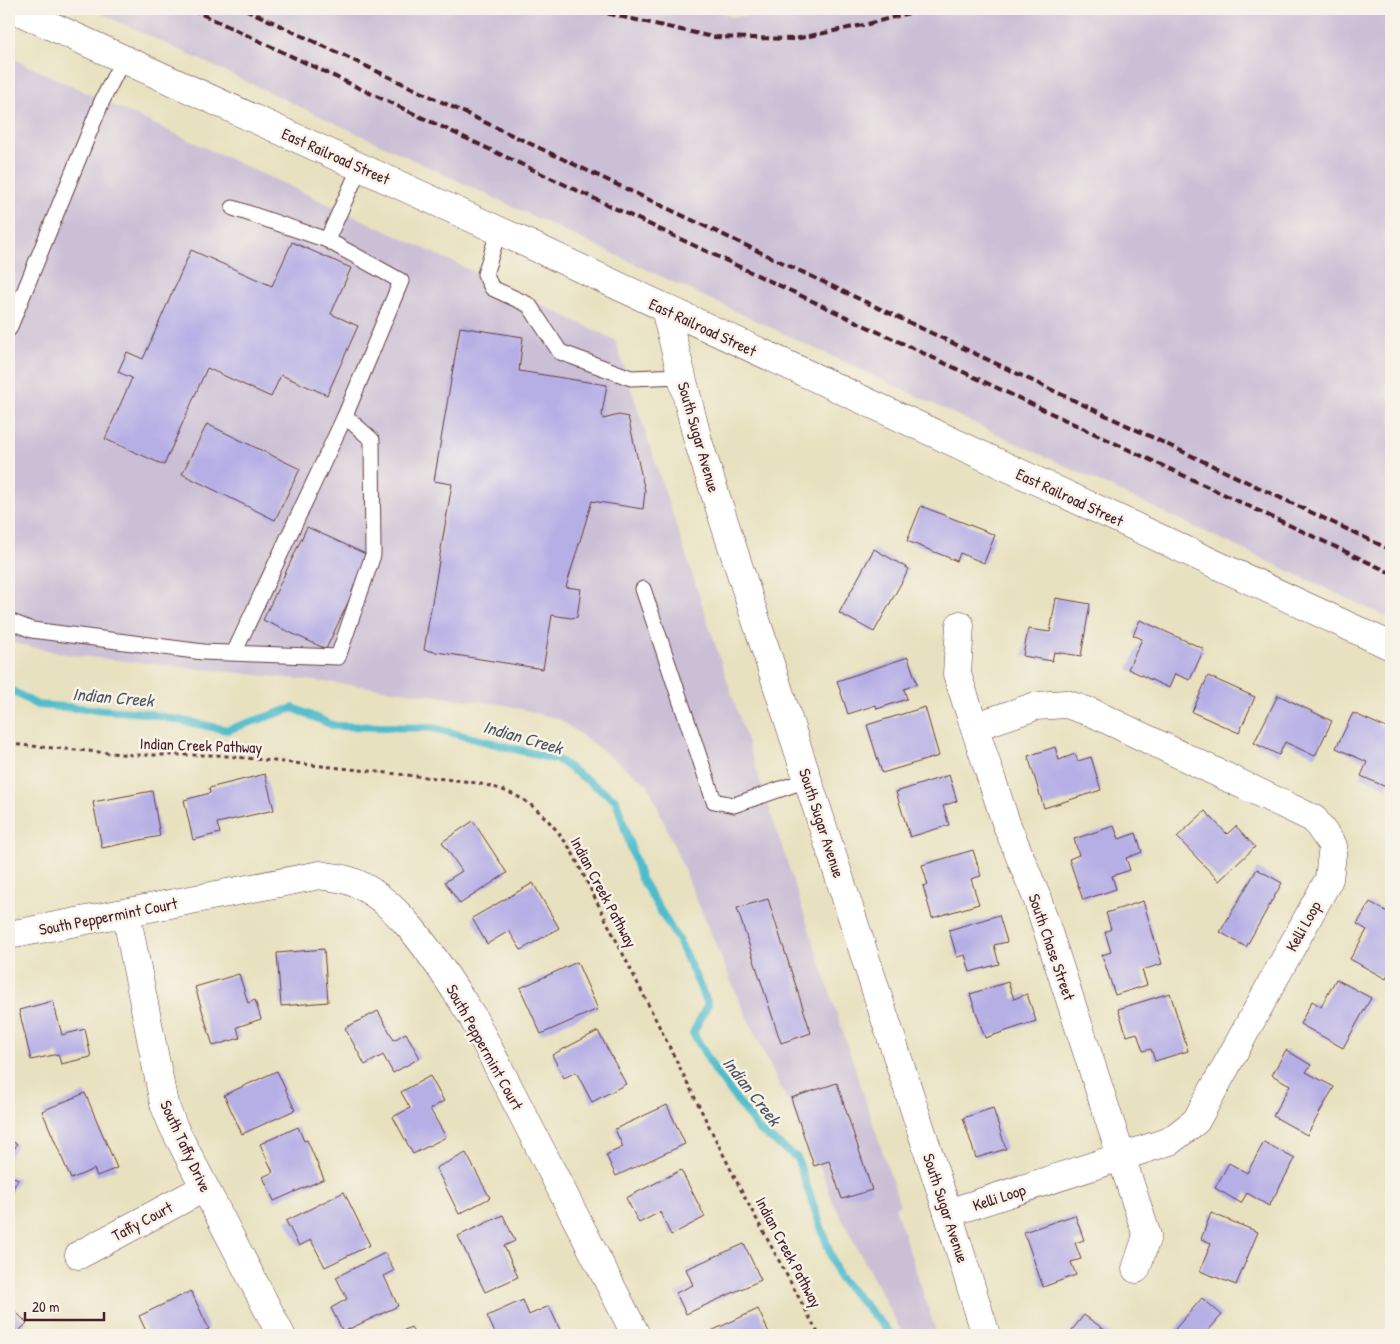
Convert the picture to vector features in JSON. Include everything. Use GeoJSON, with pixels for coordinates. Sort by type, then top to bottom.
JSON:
{"type":"FeatureCollection","features":[{"type":"Feature","properties":{"kind":"street","name":"East Railroad Street"},"geometry":{"type":"LineString","coordinates":[[14,9],[499,230],[1391,646]]}},
{"type":"Feature","properties":{"kind":"street","name":"South Sugar Avenue"},"geometry":{"type":"LineString","coordinates":[[665,309],[698,442],[986,1335]]}},
{"type":"Feature","properties":{"kind":"street","name":"South Chase Street"},"geometry":{"type":"LineString","coordinates":[[960,625],[957,674],[1006,823],[1037,898],[1147,1236],[1136,1269]]}},
{"type":"Feature","properties":{"kind":"street","name":"Kelli Loop"},"geometry":{"type":"LineString","coordinates":[[948,1213],[1170,1141],[1196,1121],[1329,879],[1333,846],[1314,819],[1093,713],[1066,704],[1036,706],[974,726]]}},
{"type":"Feature","properties":{"kind":"street","name":"South Peppermint Court"},"geometry":{"type":"LineString","coordinates":[[10,930],[126,913],[320,875],[348,880],[376,895],[402,920],[439,966],[472,1016],[636,1335]]}},
{"type":"Feature","properties":{"kind":"street","name":"South Taffy Drive"},"geometry":{"type":"LineString","coordinates":[[126,913],[164,1104],[204,1188],[281,1335]]}},
{"type":"Feature","properties":{"kind":"street","name":"Taffy Court"},"geometry":{"type":"LineString","coordinates":[[79,1255],[204,1188]]}},
{"type":"Feature","properties":{"kind":"lane"},"geometry":{"type":"LineString","coordinates":[[9,328],[102,101],[123,60]]}},
{"type":"Feature","properties":{"kind":"lane"},"geometry":{"type":"LineString","coordinates":[[327,240],[360,167]]}},
{"type":"Feature","properties":{"kind":"lane"},"geometry":{"type":"LineString","coordinates":[[233,208],[327,240],[401,281],[345,416],[234,653]]}},
{"type":"Feature","properties":{"kind":"lane"},"geometry":{"type":"LineString","coordinates":[[499,230],[485,274],[492,288],[529,305],[560,352],[631,378],[682,376]]}},
{"type":"Feature","properties":{"kind":"lane"},"geometry":{"type":"LineString","coordinates":[[9,621],[32,630],[203,652],[338,657],[373,555],[372,440],[345,416]]}},
{"type":"Feature","properties":{"kind":"lane"},"geometry":{"type":"LineString","coordinates":[[643,589],[714,801],[734,805],[808,780]]}},
{"type":"Feature","properties":{"kind":"path","name":"Indian Creek Pathway"},"geometry":{"type":"LineString","coordinates":[[9,744],[133,755],[217,755],[464,781],[492,785],[532,804],[555,827],[570,850],[743,1194],[819,1335]]}},
{"type":"Feature","properties":{"kind":"shaded area"},"geometry":{"type":"Polygon","coordinates":[[[92,9],[716,9],[731,17],[825,9],[1391,9],[1391,619],[92,9]]]}},
{"type":"Feature","properties":{"kind":"shaded area"},"geometry":{"type":"Polygon","coordinates":[[[9,57],[449,260],[615,340],[900,1205],[895,1207],[937,1335],[903,1335],[832,1200],[814,1150],[774,1075],[735,991],[648,784],[559,719],[506,705],[353,685],[69,655],[9,642],[9,57]]]}},
{"type":"Feature","properties":{"kind":"building"},"geometry":{"type":"Polygon","coordinates":[[[292,242],[351,268],[331,314],[358,326],[327,395],[281,375],[271,397],[207,368],[164,465],[105,439],[132,378],[118,372],[127,352],[143,359],[191,250],[272,286],[292,242]]]}},
{"type":"Feature","properties":{"kind":"building"},"geometry":{"type":"Polygon","coordinates":[[[460,327],[523,337],[519,371],[607,385],[602,413],[603,419],[619,415],[628,417],[645,491],[643,509],[592,501],[566,587],[581,589],[577,617],[552,615],[543,669],[424,650],[452,484],[434,481],[460,327]]]}},
{"type":"Feature","properties":{"kind":"building"},"geometry":{"type":"Polygon","coordinates":[[[207,424],[300,469],[275,520],[182,474],[207,424]]]}},
{"type":"Feature","properties":{"kind":"building"},"geometry":{"type":"Polygon","coordinates":[[[921,506],[995,535],[984,563],[960,553],[957,561],[907,541],[921,506]]]}},
{"type":"Feature","properties":{"kind":"building"},"geometry":{"type":"Polygon","coordinates":[[[307,527],[370,556],[326,649],[263,620],[307,527]]]}},
{"type":"Feature","properties":{"kind":"building"},"geometry":{"type":"Polygon","coordinates":[[[874,549],[909,569],[874,632],[839,613],[874,549]]]}},
{"type":"Feature","properties":{"kind":"building"},"geometry":{"type":"Polygon","coordinates":[[[1056,598],[1090,604],[1081,656],[1054,652],[1052,661],[1023,656],[1028,629],[1050,632],[1056,598]]]}},
{"type":"Feature","properties":{"kind":"building"},"geometry":{"type":"Polygon","coordinates":[[[1140,620],[1204,649],[1190,680],[1175,674],[1169,688],[1128,669],[1142,639],[1133,635],[1140,620]]]}},
{"type":"Feature","properties":{"kind":"building"},"geometry":{"type":"Polygon","coordinates":[[[908,657],[917,684],[904,689],[907,699],[877,709],[876,705],[848,714],[837,681],[908,657]]]}},
{"type":"Feature","properties":{"kind":"building"},"geometry":{"type":"Polygon","coordinates":[[[1208,676],[1255,697],[1239,733],[1192,712],[1208,676]]]}},
{"type":"Feature","properties":{"kind":"building"},"geometry":{"type":"Polygon","coordinates":[[[1278,695],[1332,721],[1315,756],[1285,742],[1279,755],[1254,743],[1278,695]]]}},
{"type":"Feature","properties":{"kind":"building"},"geometry":{"type":"Polygon","coordinates":[[[925,707],[939,756],[882,773],[867,725],[925,707]]]}},
{"type":"Feature","properties":{"kind":"building"},"geometry":{"type":"Polygon","coordinates":[[[1353,713],[1391,730],[1391,776],[1386,787],[1361,776],[1367,762],[1336,748],[1353,713]]]}},
{"type":"Feature","properties":{"kind":"building"},"geometry":{"type":"Polygon","coordinates":[[[1055,747],[1059,760],[1075,754],[1078,761],[1091,757],[1101,790],[1044,808],[1028,756],[1055,747]]]}},
{"type":"Feature","properties":{"kind":"building"},"geometry":{"type":"Polygon","coordinates":[[[265,774],[274,810],[217,823],[220,833],[193,840],[184,800],[210,793],[209,788],[265,774]]]}},
{"type":"Feature","properties":{"kind":"building"},"geometry":{"type":"Polygon","coordinates":[[[949,775],[957,801],[943,806],[949,825],[910,837],[896,792],[949,775]]]}},
{"type":"Feature","properties":{"kind":"building"},"geometry":{"type":"Polygon","coordinates":[[[152,791],[160,836],[102,848],[93,802],[152,791]]]}},
{"type":"Feature","properties":{"kind":"building"},"geometry":{"type":"Polygon","coordinates":[[[1205,811],[1227,834],[1236,826],[1255,847],[1219,881],[1177,837],[1205,811]]]}},
{"type":"Feature","properties":{"kind":"building"},"geometry":{"type":"Polygon","coordinates":[[[473,821],[507,873],[460,904],[445,882],[462,871],[442,842],[473,821]]]}},
{"type":"Feature","properties":{"kind":"building"},"geometry":{"type":"Polygon","coordinates":[[[1114,826],[1119,839],[1136,833],[1142,852],[1126,858],[1130,870],[1112,876],[1116,889],[1083,900],[1069,859],[1079,855],[1074,839],[1114,826]]]}},
{"type":"Feature","properties":{"kind":"building"},"geometry":{"type":"Polygon","coordinates":[[[973,850],[981,876],[971,879],[979,904],[932,918],[923,886],[928,885],[922,865],[973,850]]]}},
{"type":"Feature","properties":{"kind":"building"},"geometry":{"type":"Polygon","coordinates":[[[1257,869],[1282,883],[1246,947],[1220,932],[1257,869]]]}},
{"type":"Feature","properties":{"kind":"building"},"geometry":{"type":"Polygon","coordinates":[[[533,883],[559,928],[521,950],[509,931],[487,944],[472,918],[533,883]]]}},
{"type":"Feature","properties":{"kind":"building"},"geometry":{"type":"Polygon","coordinates":[[[768,899],[811,1033],[781,1043],[737,908],[768,899]]]}},
{"type":"Feature","properties":{"kind":"building"},"geometry":{"type":"Polygon","coordinates":[[[1143,901],[1162,964],[1142,970],[1147,985],[1115,995],[1102,955],[1111,952],[1105,932],[1111,929],[1106,913],[1143,901]]]}},
{"type":"Feature","properties":{"kind":"building"},"geometry":{"type":"Polygon","coordinates":[[[1370,902],[1391,914],[1391,969],[1386,979],[1350,959],[1367,930],[1357,924],[1370,902]]]}},
{"type":"Feature","properties":{"kind":"building"},"geometry":{"type":"Polygon","coordinates":[[[999,915],[1007,942],[994,945],[999,964],[970,972],[965,955],[957,957],[949,930],[999,915]]]}},
{"type":"Feature","properties":{"kind":"building"},"geometry":{"type":"Polygon","coordinates":[[[324,949],[328,1002],[281,1006],[277,953],[324,949]]]}},
{"type":"Feature","properties":{"kind":"building"},"geometry":{"type":"Polygon","coordinates":[[[577,962],[598,1009],[541,1034],[520,988],[577,962]]]}},
{"type":"Feature","properties":{"kind":"building"},"geometry":{"type":"Polygon","coordinates":[[[239,974],[248,1003],[255,1000],[261,1019],[237,1027],[240,1038],[213,1046],[195,987],[239,974]]]}},
{"type":"Feature","properties":{"kind":"building"},"geometry":{"type":"Polygon","coordinates":[[[1336,979],[1371,998],[1343,1048],[1300,1024],[1312,1001],[1321,1007],[1336,979]]]}},
{"type":"Feature","properties":{"kind":"building"},"geometry":{"type":"Polygon","coordinates":[[[1008,982],[1014,999],[1027,994],[1036,1021],[985,1038],[970,994],[1008,982]]]}},
{"type":"Feature","properties":{"kind":"building"},"geometry":{"type":"Polygon","coordinates":[[[1170,993],[1188,1051],[1155,1061],[1151,1049],[1143,1051],[1137,1033],[1127,1036],[1118,1009],[1170,993]]]}},
{"type":"Feature","properties":{"kind":"building"},"geometry":{"type":"Polygon","coordinates":[[[53,1001],[62,1035],[85,1029],[91,1057],[61,1064],[58,1054],[31,1060],[19,1010],[53,1001]]]}},
{"type":"Feature","properties":{"kind":"building"},"geometry":{"type":"Polygon","coordinates":[[[378,1011],[394,1040],[406,1033],[420,1058],[393,1073],[383,1055],[365,1065],[345,1028],[378,1011]]]}},
{"type":"Feature","properties":{"kind":"building"},"geometry":{"type":"Polygon","coordinates":[[[598,1031],[626,1084],[592,1102],[576,1072],[564,1078],[552,1055],[598,1031]]]}},
{"type":"Feature","properties":{"kind":"building"},"geometry":{"type":"Polygon","coordinates":[[[1286,1050],[1311,1065],[1306,1072],[1334,1087],[1307,1135],[1273,1116],[1290,1085],[1272,1075],[1286,1050]]]}},
{"type":"Feature","properties":{"kind":"building"},"geometry":{"type":"Polygon","coordinates":[[[277,1071],[295,1110],[242,1134],[224,1095],[277,1071]]]}},
{"type":"Feature","properties":{"kind":"building"},"geometry":{"type":"Polygon","coordinates":[[[430,1076],[444,1101],[430,1109],[446,1137],[413,1154],[393,1117],[410,1108],[401,1092],[430,1076]]]}},
{"type":"Feature","properties":{"kind":"building"},"geometry":{"type":"Polygon","coordinates":[[[837,1083],[872,1190],[842,1199],[829,1161],[814,1166],[791,1098],[837,1083]]]}},
{"type":"Feature","properties":{"kind":"building"},"geometry":{"type":"Polygon","coordinates":[[[85,1093],[117,1168],[97,1176],[94,1169],[71,1179],[42,1111],[85,1093]]]}},
{"type":"Feature","properties":{"kind":"building"},"geometry":{"type":"Polygon","coordinates":[[[667,1105],[685,1144],[616,1176],[606,1155],[623,1147],[615,1129],[667,1105]]]}},
{"type":"Feature","properties":{"kind":"building"},"geometry":{"type":"Polygon","coordinates":[[[993,1108],[1006,1149],[976,1158],[963,1118],[993,1108]]]}},
{"type":"Feature","properties":{"kind":"building"},"geometry":{"type":"Polygon","coordinates":[[[298,1127],[304,1141],[307,1140],[324,1179],[274,1201],[263,1177],[273,1172],[260,1144],[298,1127]]]}},
{"type":"Feature","properties":{"kind":"building"},"geometry":{"type":"Polygon","coordinates":[[[9,1140],[17,1144],[9,1159],[9,1140]]]}},
{"type":"Feature","properties":{"kind":"building"},"geometry":{"type":"Polygon","coordinates":[[[1264,1142],[1295,1159],[1269,1206],[1247,1193],[1241,1203],[1215,1188],[1229,1163],[1247,1173],[1264,1142]]]}},
{"type":"Feature","properties":{"kind":"building"},"geometry":{"type":"Polygon","coordinates":[[[466,1153],[490,1198],[459,1214],[436,1168],[466,1153]]]}},
{"type":"Feature","properties":{"kind":"building"},"geometry":{"type":"Polygon","coordinates":[[[681,1170],[705,1217],[671,1235],[660,1212],[639,1223],[626,1198],[681,1170]]]}},
{"type":"Feature","properties":{"kind":"building"},"geometry":{"type":"Polygon","coordinates":[[[9,1175],[18,1179],[9,1196],[9,1175]]]}},
{"type":"Feature","properties":{"kind":"building"},"geometry":{"type":"Polygon","coordinates":[[[344,1192],[370,1245],[325,1267],[311,1240],[299,1246],[286,1221],[344,1192]]]}},
{"type":"Feature","properties":{"kind":"building"},"geometry":{"type":"Polygon","coordinates":[[[1211,1213],[1258,1232],[1236,1285],[1200,1271],[1211,1243],[1201,1239],[1211,1213]]]}},
{"type":"Feature","properties":{"kind":"building"},"geometry":{"type":"Polygon","coordinates":[[[503,1215],[515,1241],[504,1246],[518,1277],[485,1292],[458,1236],[503,1215]]]}},
{"type":"Feature","properties":{"kind":"building"},"geometry":{"type":"Polygon","coordinates":[[[1075,1215],[1084,1240],[1075,1243],[1081,1259],[1071,1262],[1076,1275],[1043,1287],[1024,1232],[1075,1215]]]}},
{"type":"Feature","properties":{"kind":"building"},"geometry":{"type":"Polygon","coordinates":[[[744,1244],[761,1280],[686,1314],[676,1293],[693,1285],[686,1269],[744,1244]]]}},
{"type":"Feature","properties":{"kind":"building"},"geometry":{"type":"Polygon","coordinates":[[[385,1253],[394,1271],[384,1276],[398,1306],[343,1332],[331,1308],[347,1299],[336,1277],[385,1253]]]}},
{"type":"Feature","properties":{"kind":"building"},"geometry":{"type":"Polygon","coordinates":[[[191,1291],[209,1329],[195,1335],[148,1335],[139,1316],[191,1291]]]}},
{"type":"Feature","properties":{"kind":"building"},"geometry":{"type":"Polygon","coordinates":[[[1202,1298],[1222,1315],[1205,1334],[1207,1335],[1170,1335],[1202,1298]]]}},
{"type":"Feature","properties":{"kind":"building"},"geometry":{"type":"Polygon","coordinates":[[[523,1300],[529,1315],[549,1306],[561,1332],[554,1335],[496,1335],[487,1316],[523,1300]]]}},
{"type":"Feature","properties":{"kind":"building"},"geometry":{"type":"Polygon","coordinates":[[[9,1305],[27,1323],[17,1333],[19,1335],[9,1335],[9,1305]]]}},
{"type":"Feature","properties":{"kind":"building"},"geometry":{"type":"Polygon","coordinates":[[[758,1309],[770,1335],[703,1335],[758,1309]]]}},
{"type":"Feature","properties":{"kind":"building"},"geometry":{"type":"Polygon","coordinates":[[[1084,1315],[1112,1335],[1068,1335],[1084,1315]]]}},
{"type":"Feature","properties":{"kind":"building"},"geometry":{"type":"Polygon","coordinates":[[[411,1327],[415,1335],[394,1335],[411,1327]]]}},
{"type":"Feature","properties":{"kind":"waterway","name":"Indian Creek"},"geometry":{"type":"LineString","coordinates":[[9,689],[37,705],[144,713],[227,730],[293,708],[335,726],[433,728],[558,760],[616,800],[640,877],[680,943],[708,1004],[693,1033],[716,1072],[759,1130],[797,1158],[838,1276],[892,1335]]}},
{"type":"Feature","properties":{"kind":"railway"},"geometry":{"type":"LineString","coordinates":[[191,9],[1391,573]]}},
{"type":"Feature","properties":{"kind":"railway"},"geometry":{"type":"LineString","coordinates":[[245,9],[1391,550]]}},
{"type":"Feature","properties":{"kind":"railway"},"geometry":{"type":"LineString","coordinates":[[596,11],[713,37],[795,39],[868,24],[924,9]]}}]}
